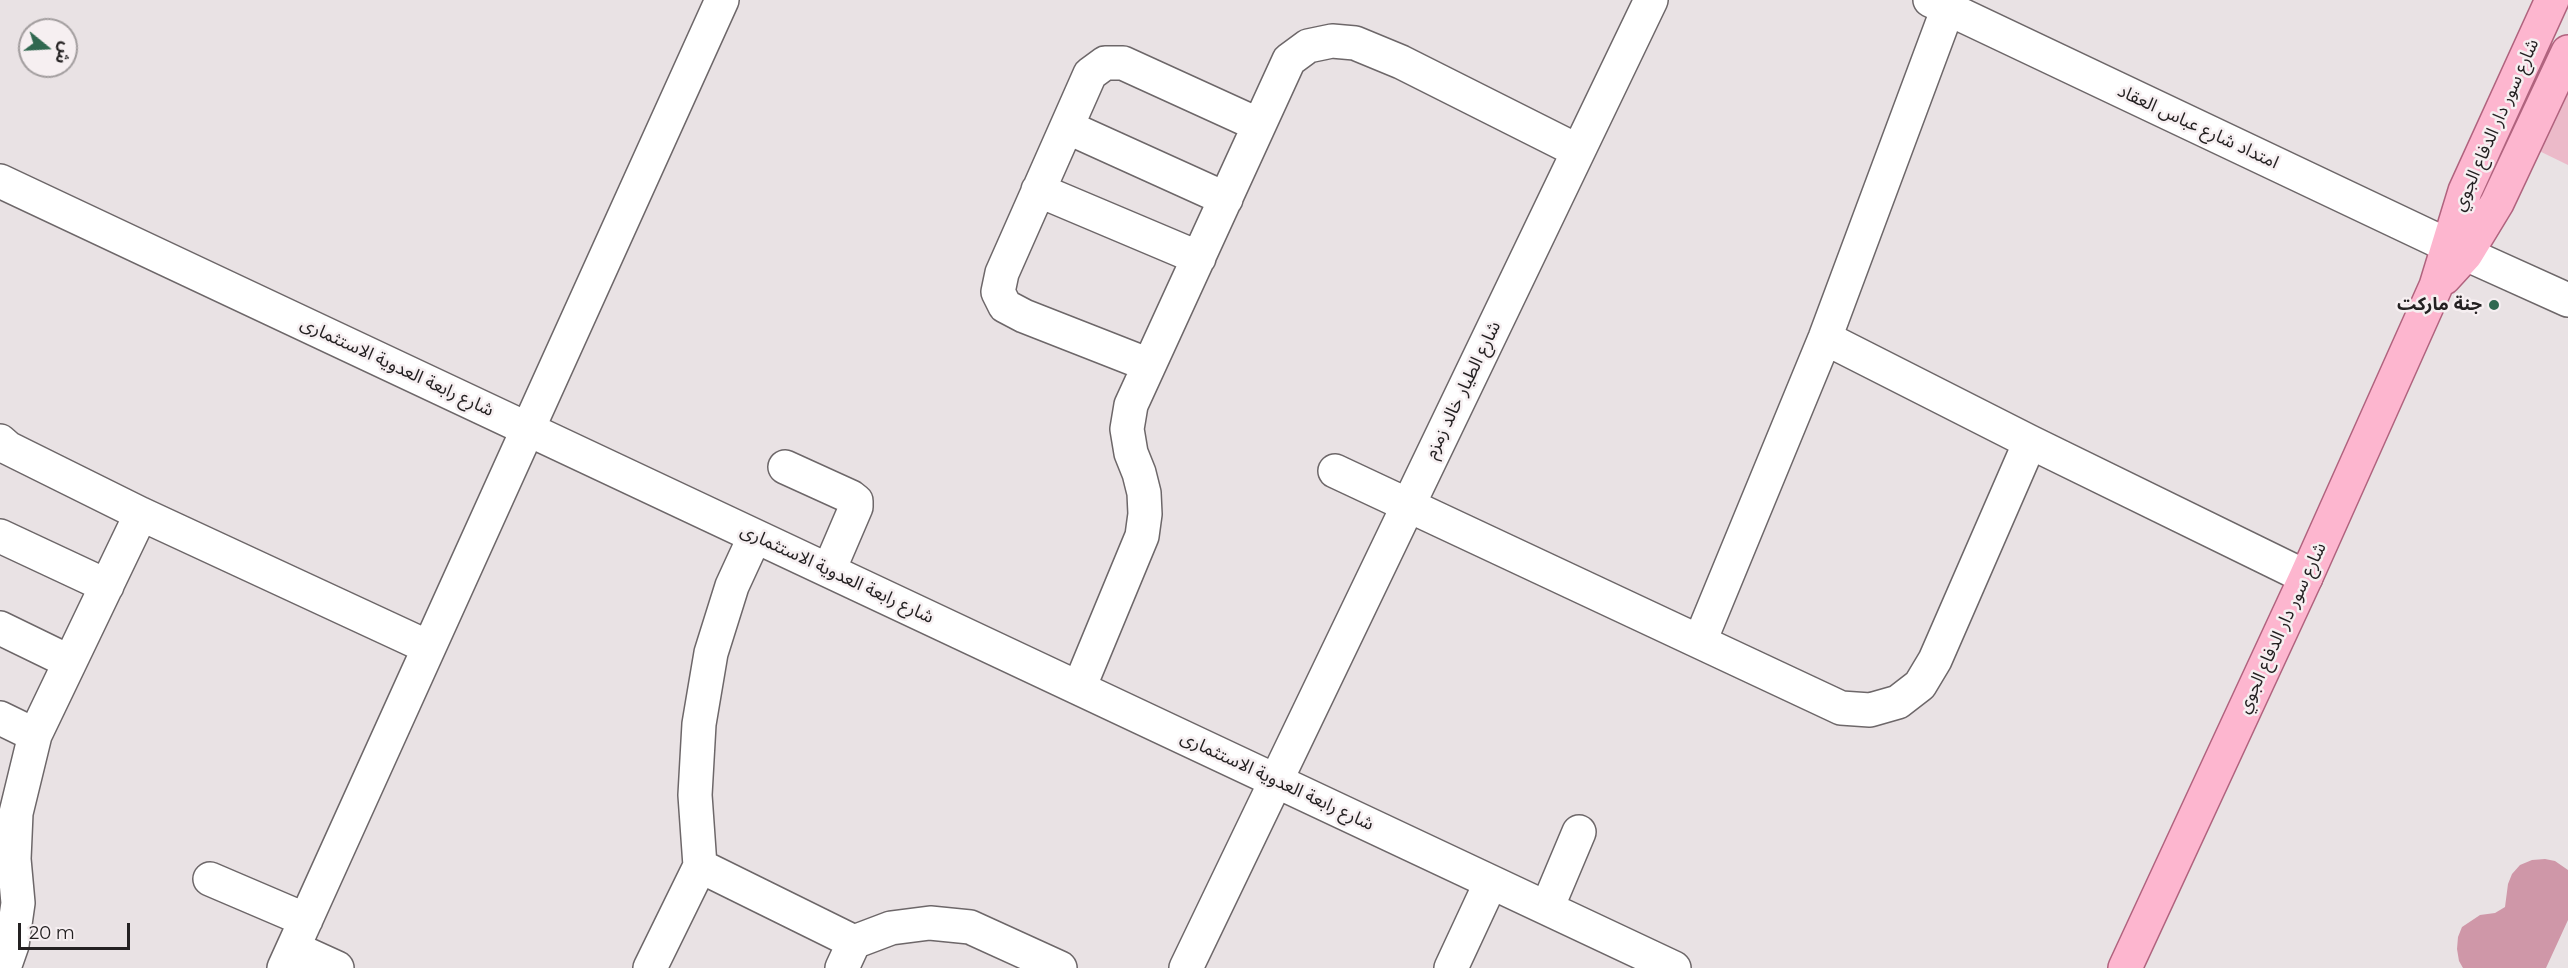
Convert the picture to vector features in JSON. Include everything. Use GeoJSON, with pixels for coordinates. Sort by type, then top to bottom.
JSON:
{"type":"FeatureCollection","features":[{"type":"Feature","properties":{"kind":"main road","name":"شارع سور دار الدفاع الجوي"},"geometry":{"type":"LineString","coordinates":[[2456,250],[2465,190],[2552,0]]}},
{"type":"Feature","properties":{"kind":"main road","name":"شارع سور دار الدفاع الجوي"},"geometry":{"type":"LineString","coordinates":[[2125,968],[2306,577],[2436,286],[2456,250],[2497,203],[2568,52]]}},
{"type":"Feature","properties":{"kind":"street"},"geometry":{"type":"LineString","coordinates":[[294,945],[722,0]]}},
{"type":"Feature","properties":{"kind":"street","name":"شارع الطيار خالد زمزم"},"geometry":{"type":"LineString","coordinates":[[1186,968],[1651,0]]}},
{"type":"Feature","properties":{"kind":"street"},"geometry":{"type":"LineString","coordinates":[[1700,641],[1825,338],[1939,4]]}},
{"type":"Feature","properties":{"kind":"street","name":"امتداد شارع عباس العقاد"},"geometry":{"type":"LineString","coordinates":[[1939,4],[2456,250],[2568,300]]}},
{"type":"Feature","properties":{"kind":"street"},"geometry":{"type":"LineString","coordinates":[[1079,688],[1142,536],[1145,514],[1144,493],[1131,453],[1127,429],[1131,405],[1289,60],[1308,46],[1332,42],[1355,43],[1401,62],[1578,151]]}},
{"type":"Feature","properties":{"kind":"street"},"geometry":{"type":"LineString","coordinates":[[1149,365],[1024,316],[1005,306],[1001,300],[998,284],[1090,74],[1105,63],[1123,63],[1259,125]]}},
{"type":"Feature","properties":{"kind":"street"},"geometry":{"type":"LineString","coordinates":[[1067,127],[1226,199]]}},
{"type":"Feature","properties":{"kind":"street","name":"شارع رابعة العدوية الاستثمارى"},"geometry":{"type":"LineString","coordinates":[[1,184],[829,570],[1674,968]]}},
{"type":"Feature","properties":{"kind":"street"},"geometry":{"type":"LineString","coordinates":[[1038,190],[1199,258]]}},
{"type":"Feature","properties":{"kind":"street"},"geometry":{"type":"LineString","coordinates":[[1825,338],[2030,442],[2306,577]]}},
{"type":"Feature","properties":{"kind":"street"},"geometry":{"type":"LineString","coordinates":[[1335,471],[1841,708],[1870,710],[1898,702],[1920,685],[1935,660],[2030,442]]}},
{"type":"Feature","properties":{"kind":"street"},"geometry":{"type":"LineString","coordinates":[[2,450],[428,647]]}},
{"type":"Feature","properties":{"kind":"street"},"geometry":{"type":"LineString","coordinates":[[785,467],[851,497],[857,504],[829,570]]}},
{"type":"Feature","properties":{"kind":"street"},"geometry":{"type":"LineString","coordinates":[[4,968],[12,945],[18,903],[14,859],[16,813],[35,735],[141,514]]}},
{"type":"Feature","properties":{"kind":"street"},"geometry":{"type":"LineString","coordinates":[[0,536],[107,586]]}},
{"type":"Feature","properties":{"kind":"street"},"geometry":{"type":"LineString","coordinates":[[650,968],[700,866],[694,795],[699,724],[711,654],[732,585],[755,536]]}},
{"type":"Feature","properties":{"kind":"street"},"geometry":{"type":"LineString","coordinates":[[0,628],[70,662]]}},
{"type":"Feature","properties":{"kind":"street"},"geometry":{"type":"LineString","coordinates":[[0,718],[35,735]]}},
{"type":"Feature","properties":{"kind":"street"},"geometry":{"type":"LineString","coordinates":[[1547,908],[1579,832]]}},
{"type":"Feature","properties":{"kind":"street"},"geometry":{"type":"LineString","coordinates":[[700,866],[848,955],[891,928],[930,923],[970,927],[1060,968]]}},
{"type":"Feature","properties":{"kind":"street"},"geometry":{"type":"LineString","coordinates":[[210,879],[294,945],[337,968]]}},
{"type":"Feature","properties":{"kind":"street"},"geometry":{"type":"LineString","coordinates":[[1451,968],[1491,882]]}},
{"type":"Feature","properties":{"kind":"shaded area"},"geometry":{"type":"Polygon","coordinates":[[[2568,64],[2568,165],[2529,146],[2568,64]]]}},
{"type":"Feature","properties":{"kind":"shaded area"},"geometry":{"type":"Polygon","coordinates":[[[2532,860],[2555,861],[2568,870],[2568,920],[2546,968],[2463,968],[2457,949],[2462,927],[2480,915],[2495,913],[2505,907],[2508,884],[2512,874],[2520,865],[2532,860]]]}},
{"type":"Feature","properties":{"kind":"place","name":"جنة ماركت"},"geometry":{"type":"Point","coordinates":[2494,305]}}]}
